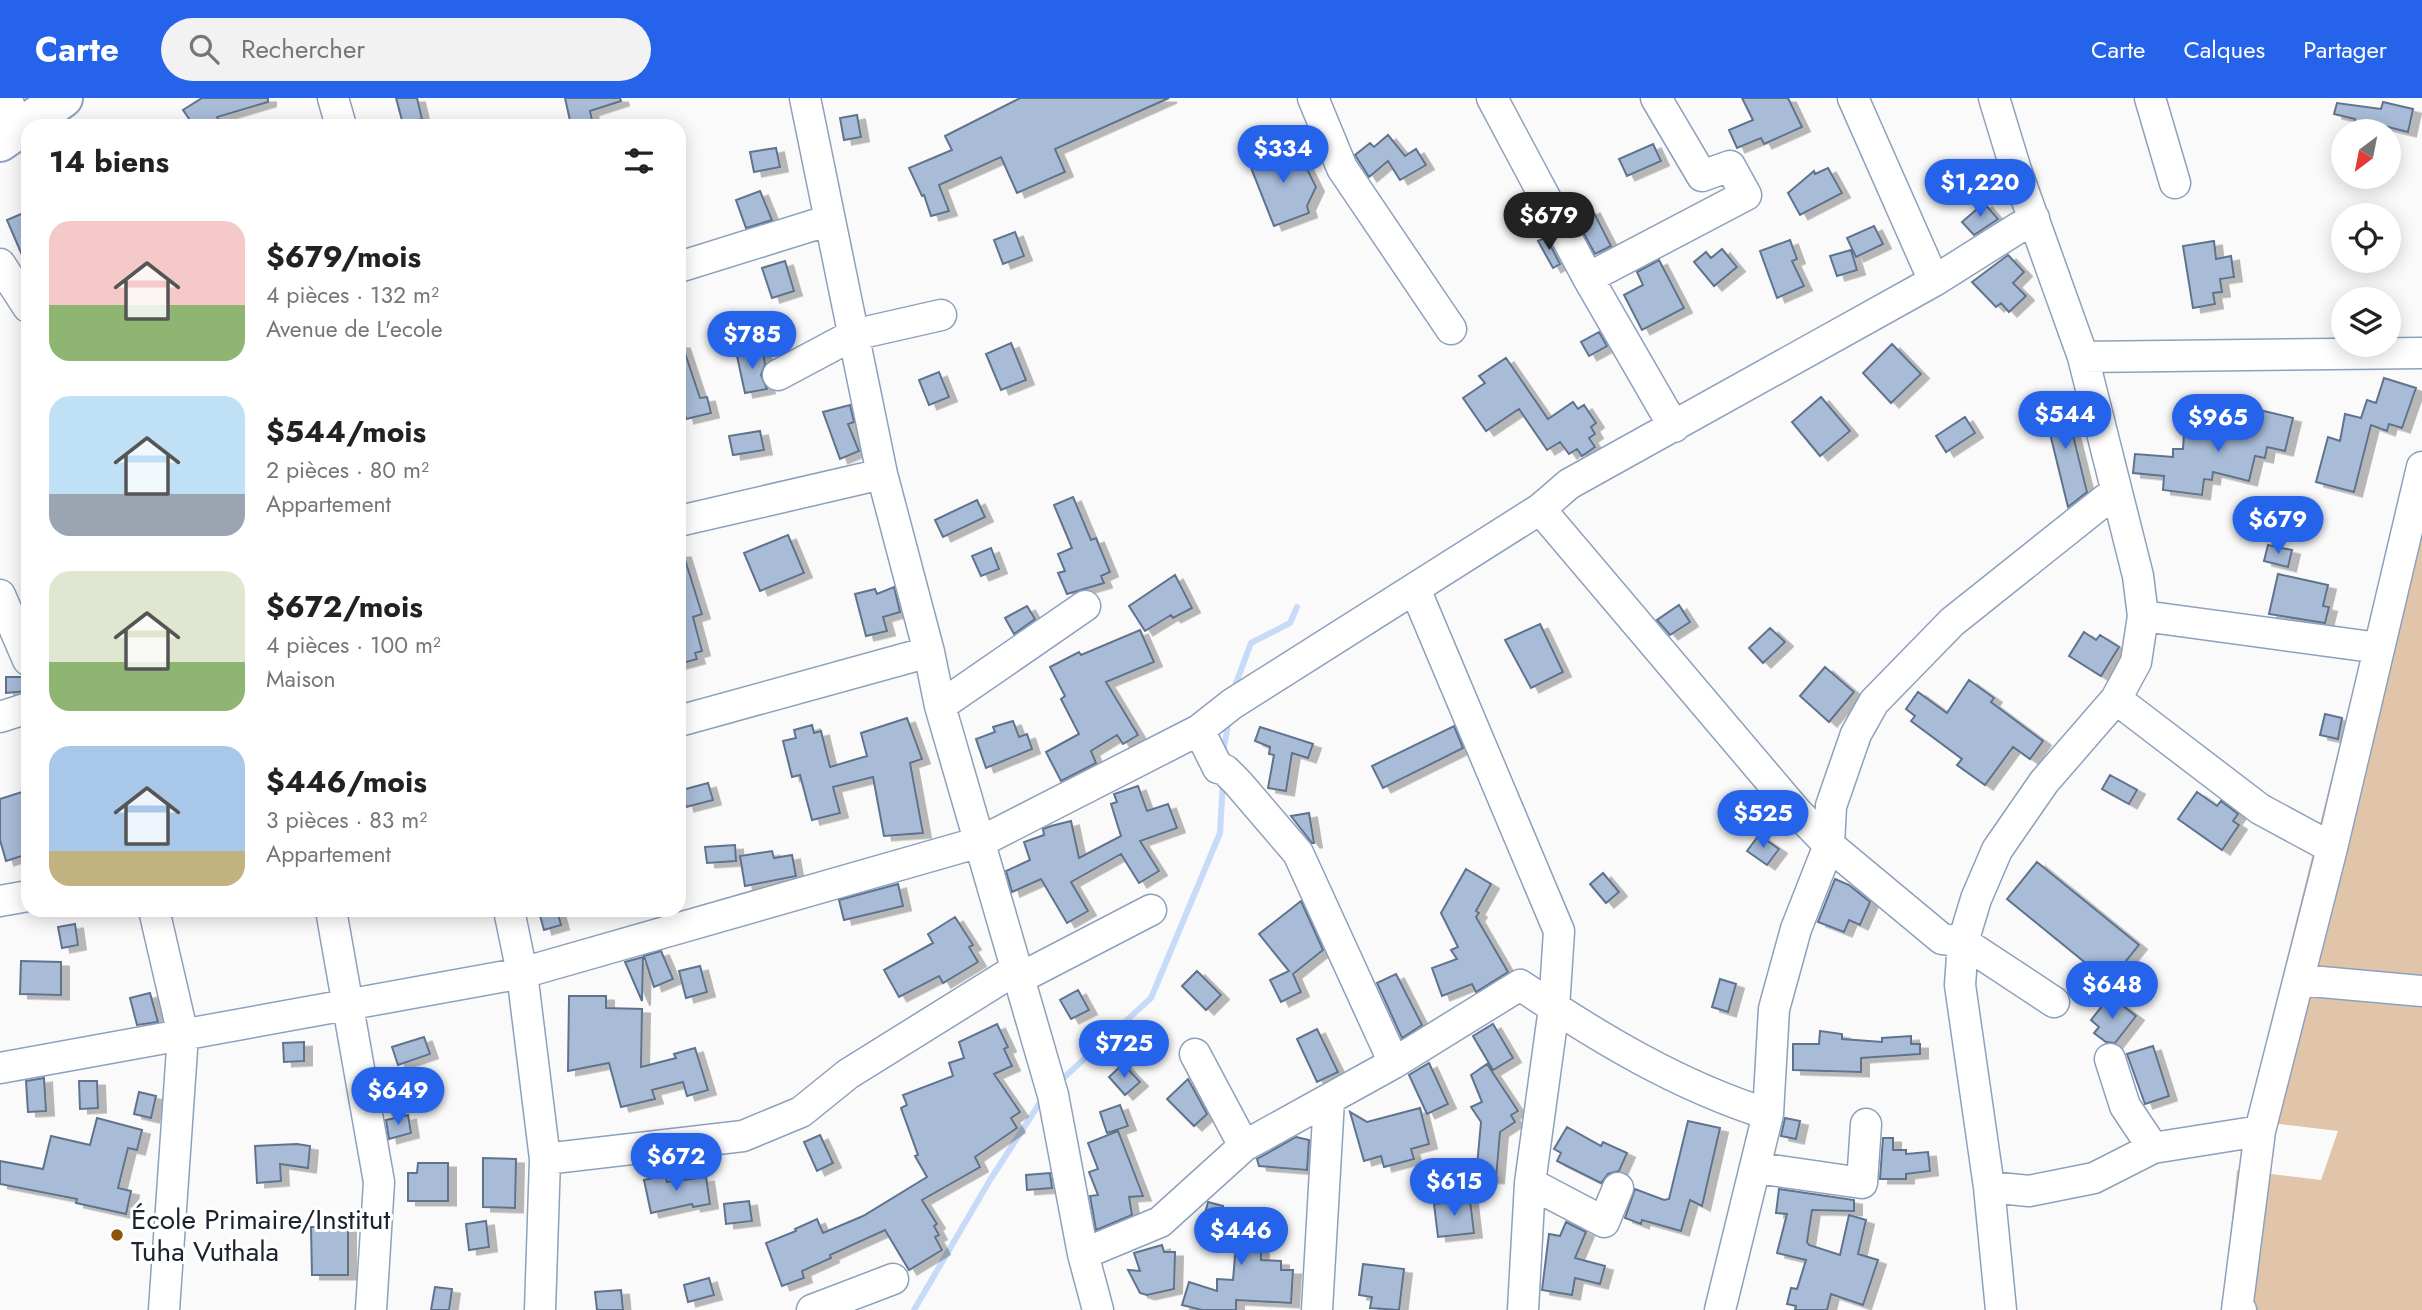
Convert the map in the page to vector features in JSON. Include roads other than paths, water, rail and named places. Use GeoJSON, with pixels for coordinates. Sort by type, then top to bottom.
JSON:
{"type":"FeatureCollection","features":[{"type":"Feature","properties":{"kind":"highway"},"geometry":{"type":"LineString","coordinates":[[8,123],[64,98]]}},
{"type":"Feature","properties":{"kind":"street"},"geometry":{"type":"LineString","coordinates":[[333,98],[339,119]]}},
{"type":"Feature","properties":{"kind":"street"},"geometry":{"type":"LineString","coordinates":[[805,98],[882,474],[929,652],[940,706],[1053,1095],[1083,1254],[1098,1310]]}},
{"type":"Feature","properties":{"kind":"street"},"geometry":{"type":"LineString","coordinates":[[1313,98],[1342,168],[1451,329]]}},
{"type":"Feature","properties":{"kind":"street"},"geometry":{"type":"LineString","coordinates":[[1492,98],[1588,278],[1674,427]]}},
{"type":"Feature","properties":{"kind":"street"},"geometry":{"type":"LineString","coordinates":[[1588,278],[1746,195],[1730,166],[1702,176],[1656,98]]}},
{"type":"Feature","properties":{"kind":"street"},"geometry":{"type":"LineString","coordinates":[[1853,98],[1934,281]]}},
{"type":"Feature","properties":{"kind":"street"},"geometry":{"type":"LineString","coordinates":[[1994,98],[2083,357],[2138,576],[2143,616],[2136,662],[2116,699],[2044,782],[1997,850],[1976,899],[1963,942],[1961,985],[1989,1187],[2001,1310]]}},
{"type":"Feature","properties":{"kind":"street"},"geometry":{"type":"LineString","coordinates":[[2150,98],[2175,183]]}},
{"type":"Feature","properties":{"kind":"street"},"geometry":{"type":"LineString","coordinates":[[0,1068],[522,973],[980,842],[1199,730],[1232,704],[1540,509],[1569,484],[1934,281],[2034,218]]}},
{"type":"Feature","properties":{"kind":"street"},"geometry":{"type":"LineString","coordinates":[[686,265],[830,220]]}},
{"type":"Feature","properties":{"kind":"street"},"geometry":{"type":"LineString","coordinates":[[0,264],[21,296]]}},
{"type":"Feature","properties":{"kind":"street"},"geometry":{"type":"LineString","coordinates":[[778,375],[853,335],[941,315]]}},
{"type":"Feature","properties":{"kind":"street"},"geometry":{"type":"LineString","coordinates":[[2083,357],[2422,353]]}},
{"type":"Feature","properties":{"kind":"street"},"geometry":{"type":"LineString","coordinates":[[2241,1310],[2237,1310],[2260,1131],[2332,848],[2422,467]]}},
{"type":"Feature","properties":{"kind":"street"},"geometry":{"type":"LineString","coordinates":[[686,519],[882,474]]}},
{"type":"Feature","properties":{"kind":"street"},"geometry":{"type":"LineString","coordinates":[[1720,1310],[1757,1168],[1768,1114],[1774,1009],[1796,929],[1829,845],[1831,806],[1856,734],[1874,702],[1952,622],[2115,492]]}},
{"type":"Feature","properties":{"kind":"street"},"geometry":{"type":"LineString","coordinates":[[1540,509],[1796,811],[1829,845],[1942,939],[1963,942],[2054,1002]]}},
{"type":"Feature","properties":{"kind":"street"},"geometry":{"type":"LineString","coordinates":[[1415,589],[1559,931],[1554,1008],[1530,1183],[1523,1310]]}},
{"type":"Feature","properties":{"kind":"street"},"geometry":{"type":"LineString","coordinates":[[0,595],[21,644]]}},
{"type":"Feature","properties":{"kind":"street"},"geometry":{"type":"LineString","coordinates":[[940,706],[1085,606]]}},
{"type":"Feature","properties":{"kind":"street"},"geometry":{"type":"LineString","coordinates":[[2143,616],[2379,648]]}},
{"type":"Feature","properties":{"kind":"street"},"geometry":{"type":"LineString","coordinates":[[686,719],[929,652]]}},
{"type":"Feature","properties":{"kind":"street"},"geometry":{"type":"LineString","coordinates":[[2116,699],[2260,809],[2332,848]]}},
{"type":"Feature","properties":{"kind":"street"},"geometry":{"type":"LineString","coordinates":[[0,717],[21,710]]}},
{"type":"Feature","properties":{"kind":"street"},"geometry":{"type":"LineString","coordinates":[[1199,730],[1227,773],[1298,853],[1394,1063]]}},
{"type":"Feature","properties":{"kind":"street"},"geometry":{"type":"LineString","coordinates":[[0,901],[21,897]]}},
{"type":"Feature","properties":{"kind":"street"},"geometry":{"type":"LineString","coordinates":[[545,1159],[743,1136],[801,1112],[848,1074],[1016,975],[1151,910]]}},
{"type":"Feature","properties":{"kind":"street"},"geometry":{"type":"LineString","coordinates":[[156,917],[183,1035],[164,1310]]}},
{"type":"Feature","properties":{"kind":"street"},"geometry":{"type":"LineString","coordinates":[[332,917],[379,1182],[371,1310]]}},
{"type":"Feature","properties":{"kind":"street"},"geometry":{"type":"LineString","coordinates":[[510,917],[522,973],[545,1159],[540,1310]]}},
{"type":"Feature","properties":{"kind":"street"},"geometry":{"type":"LineString","coordinates":[[2298,980],[2422,991]]}},
{"type":"Feature","properties":{"kind":"street"},"geometry":{"type":"LineString","coordinates":[[1083,1254],[1160,1222],[1244,1146],[1394,1063],[1520,985],[1636,1058],[1723,1100],[1768,1114]]}},
{"type":"Feature","properties":{"kind":"street"},"geometry":{"type":"LineString","coordinates":[[1195,1054],[1244,1146]]}},
{"type":"Feature","properties":{"kind":"street"},"geometry":{"type":"LineString","coordinates":[[2110,1059],[2124,1106],[2154,1148]]}},
{"type":"Feature","properties":{"kind":"street"},"geometry":{"type":"LineString","coordinates":[[1317,1310],[1329,1100]]}},
{"type":"Feature","properties":{"kind":"street"},"geometry":{"type":"LineString","coordinates":[[1757,1168],[1862,1183],[1866,1124]]}},
{"type":"Feature","properties":{"kind":"street"},"geometry":{"type":"LineString","coordinates":[[1989,1187],[2029,1191],[2094,1178],[2154,1148],[2260,1131]]}},
{"type":"Feature","properties":{"kind":"street"},"geometry":{"type":"LineString","coordinates":[[1530,1183],[1604,1222],[1618,1188]]}},
{"type":"Feature","properties":{"kind":"street"},"geometry":{"type":"LineString","coordinates":[[811,1310],[893,1279]]}},
{"type":"Feature","properties":{"kind":"waterway"},"geometry":{"type":"LineString","coordinates":[[1232,694],[1251,643],[1290,623],[1297,607]]}},
{"type":"Feature","properties":{"kind":"waterway"},"geometry":{"type":"LineString","coordinates":[[1223,753],[1229,719]]}},
{"type":"Feature","properties":{"kind":"waterway"},"geometry":{"type":"LineString","coordinates":[[1058,1083],[1151,998],[1220,833],[1223,781]]}},
{"type":"Feature","properties":{"kind":"waterway"},"geometry":{"type":"LineString","coordinates":[[914,1310],[990,1180],[1043,1098]]}},
{"type":"Feature","properties":{"kind":"place","name":"École Primaire/Institut Tuha Vuthala"},"geometry":{"type":"Point","coordinates":[117,1235]}}]}
